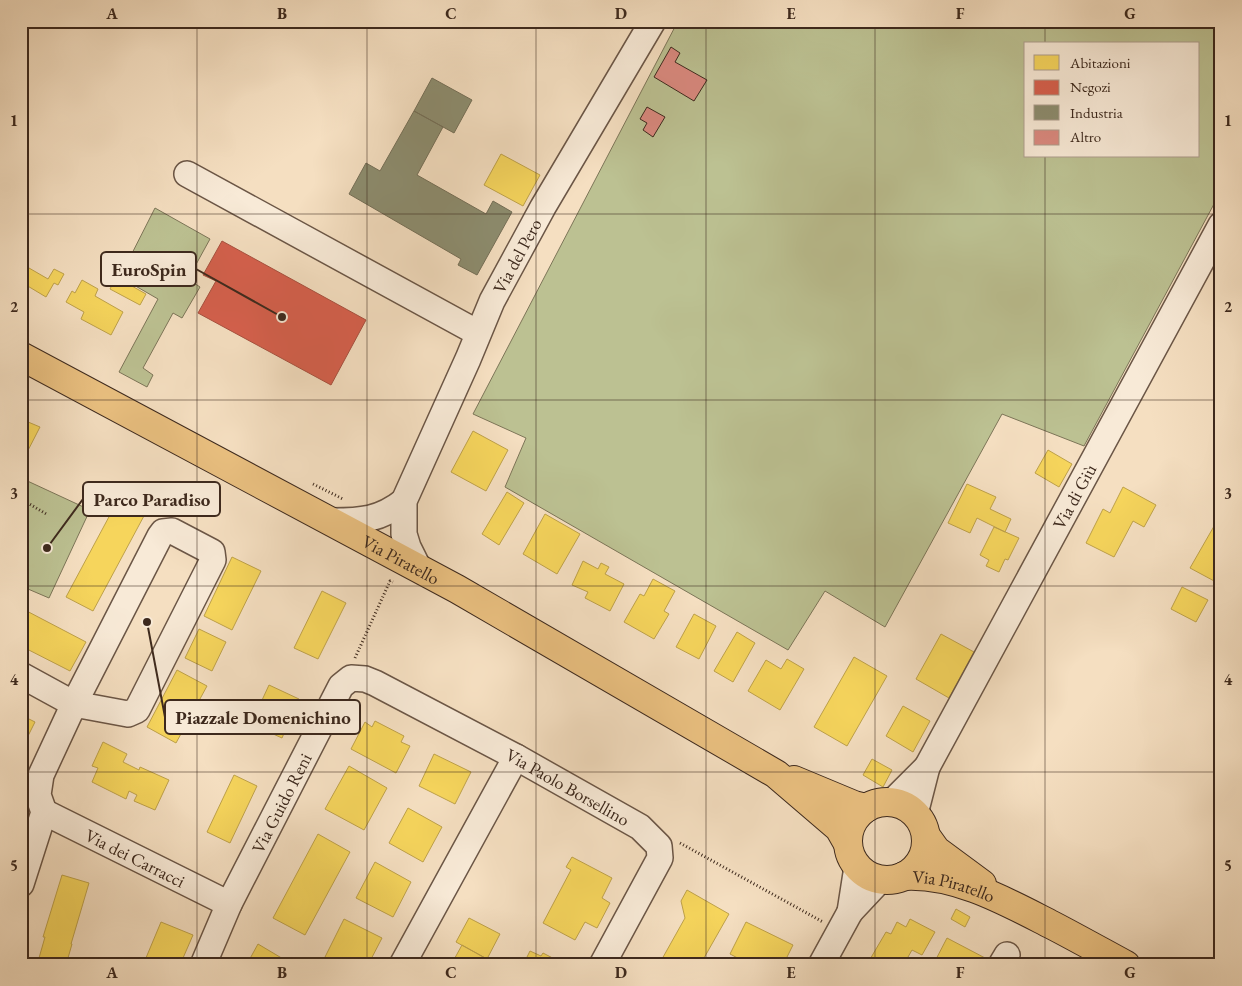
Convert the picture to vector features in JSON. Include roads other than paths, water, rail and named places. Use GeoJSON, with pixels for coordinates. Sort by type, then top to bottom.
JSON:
{"type":"FeatureCollection","features":[{"type":"Feature","properties":{"kind":"main road","name":"Via Piratello"},"geometry":{"type":"LineString","coordinates":[[21,356],[332,521],[408,576],[776,774],[866,808]]}},
{"type":"Feature","properties":{"kind":"main road","name":"Via Piratello"},"geometry":{"type":"LineString","coordinates":[[776,774],[839,828],[847,842],[850,856],[880,874],[919,875],[952,882],[1003,900],[1126,965]]}},
{"type":"Feature","properties":{"kind":"main road"},"geometry":{"type":"LineString","coordinates":[[847,842],[849,828],[856,817],[866,808],[879,802],[911,817]]}},
{"type":"Feature","properties":{"kind":"main road","name":"Via Piratello"},"geometry":{"type":"LineString","coordinates":[[880,874],[914,869],[921,859],[925,848],[911,817]]}},
{"type":"Feature","properties":{"kind":"main road","name":"Via Piratello"},"geometry":{"type":"LineString","coordinates":[[911,817],[936,850],[1003,900]]}},
{"type":"Feature","properties":{"kind":"street","name":"Via del Pero"},"geometry":{"type":"LineString","coordinates":[[408,576],[404,534],[404,502],[492,301],[543,207],[653,21]]}},
{"type":"Feature","properties":{"kind":"street"},"geometry":{"type":"LineString","coordinates":[[188,174],[478,333]]}},
{"type":"Feature","properties":{"kind":"street","name":"Via di Giù"},"geometry":{"type":"LineString","coordinates":[[911,817],[927,768],[1221,225]]}},
{"type":"Feature","properties":{"kind":"street"},"geometry":{"type":"LineString","coordinates":[[332,521],[376,518],[391,512],[404,502]]}},
{"type":"Feature","properties":{"kind":"street"},"geometry":{"type":"LineString","coordinates":[[21,675],[74,704],[128,714],[137,710],[213,560],[213,554],[210,550],[172,531],[166,531],[161,534],[74,704],[41,776],[38,795],[44,812],[21,884]]}},
{"type":"Feature","properties":{"kind":"street","name":"Via Paolo Borsellino"},"geometry":{"type":"LineString","coordinates":[[351,678],[365,679],[376,683],[516,757],[640,827],[659,846],[660,858],[602,965]]}},
{"type":"Feature","properties":{"kind":"street","name":"Via Guido Reni"},"geometry":{"type":"LineString","coordinates":[[202,965],[229,904],[341,686],[351,678]]}},
{"type":"Feature","properties":{"kind":"street"},"geometry":{"type":"LineString","coordinates":[[402,965],[516,757]]}},
{"type":"Feature","properties":{"kind":"street","name":"Via dei Carracci"},"geometry":{"type":"LineString","coordinates":[[44,812],[229,904]]}},
{"type":"Feature","properties":{"kind":"street"},"geometry":{"type":"LineString","coordinates":[[821,965],[845,922],[880,874]]}},
{"type":"Feature","properties":{"kind":"place","name":"EuroSpin"},"geometry":{"type":"Point","coordinates":[282,317]}},
{"type":"Feature","properties":{"kind":"place","name":"Parco Paradiso"},"geometry":{"type":"Point","coordinates":[47,548]}},
{"type":"Feature","properties":{"kind":"place","name":"Piazzale Domenichino"},"geometry":{"type":"Point","coordinates":[147,622]}}]}
